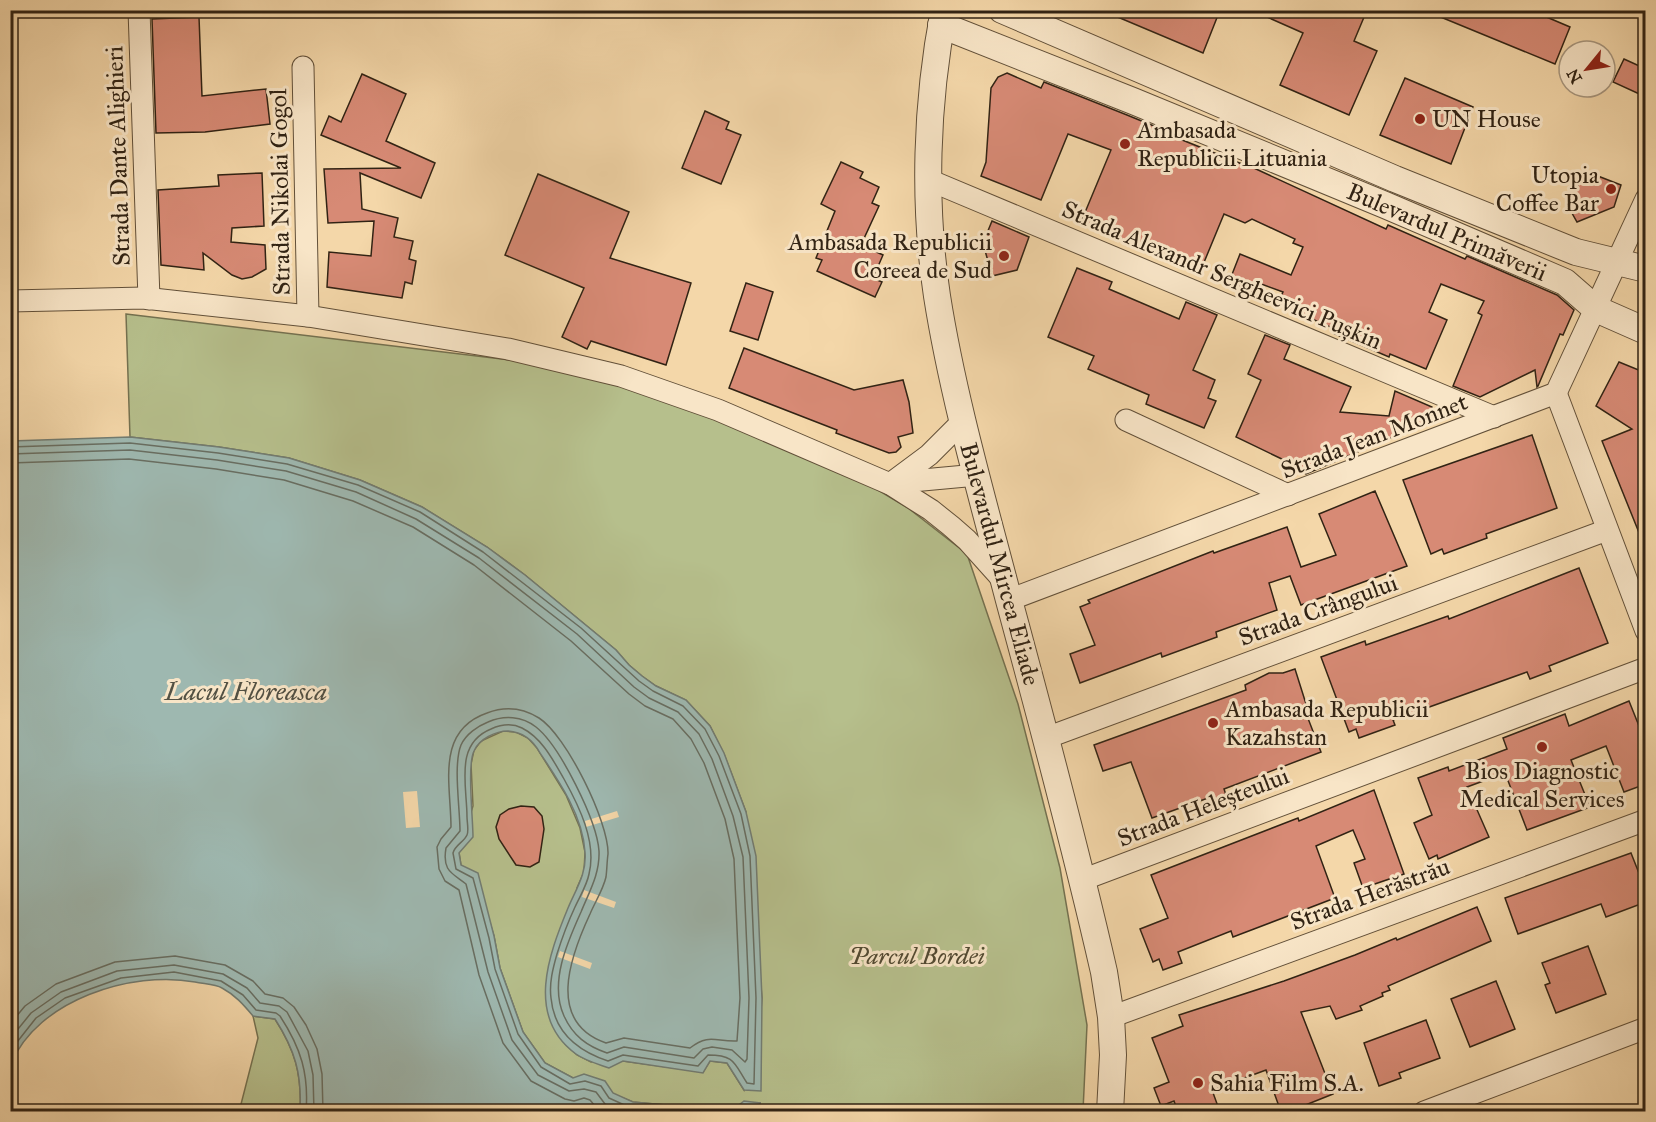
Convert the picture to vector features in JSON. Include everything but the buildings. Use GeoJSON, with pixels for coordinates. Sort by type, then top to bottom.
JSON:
{"type":"FeatureCollection","features":[{"type":"Feature","properties":{"kind":"street","name":"Strada Dante Alighieri"},"geometry":{"type":"LineString","coordinates":[[139,10],[149,299]]}},
{"type":"Feature","properties":{"kind":"street","name":"Bulevardul Primăverii"},"geometry":{"type":"LineString","coordinates":[[1002,10],[1438,196],[1576,252],[1646,269]]}},
{"type":"Feature","properties":{"kind":"street","name":"Bulevardul Primăverii"},"geometry":{"type":"LineString","coordinates":[[942,18],[1565,282],[1596,309],[1646,331]]}},
{"type":"Feature","properties":{"kind":"street","name":"Bulevardul Mircea Eliade"},"geometry":{"type":"LineString","coordinates":[[942,18],[934,82],[929,180],[937,295],[963,421],[1046,738],[1104,972],[1112,1017],[1110,1112]]}},
{"type":"Feature","properties":{"kind":"street","name":"Strada Nikolai Gogol"},"geometry":{"type":"LineString","coordinates":[[303,67],[308,316]]}},
{"type":"Feature","properties":{"kind":"street","name":"Strada Alexandr Sergheevici Pușkin"},"geometry":{"type":"LineString","coordinates":[[929,180],[1494,417]]}},
{"type":"Feature","properties":{"kind":"street"},"geometry":{"type":"LineString","coordinates":[[1646,199],[1556,393],[1646,631]]}},
{"type":"Feature","properties":{"kind":"street"},"geometry":{"type":"LineString","coordinates":[[10,301],[149,299],[308,316],[508,348],[621,376],[718,410],[890,483],[923,504],[967,540],[1007,590]]}},
{"type":"Feature","properties":{"kind":"street","name":"Strada Jean Monnet"},"geometry":{"type":"LineString","coordinates":[[1007,590],[1288,495],[1556,393]]}},
{"type":"Feature","properties":{"kind":"street"},"geometry":{"type":"LineString","coordinates":[[1126,420],[1288,495]]}},
{"type":"Feature","properties":{"kind":"street"},"geometry":{"type":"LineString","coordinates":[[890,483],[929,455],[963,421]]}},
{"type":"Feature","properties":{"kind":"street"},"geometry":{"type":"LineString","coordinates":[[890,483],[977,475]]}},
{"type":"Feature","properties":{"kind":"street","name":"Strada Crângului"},"geometry":{"type":"LineString","coordinates":[[1046,738],[1607,530]]}},
{"type":"Feature","properties":{"kind":"street","name":"Strada Heleșteului"},"geometry":{"type":"LineString","coordinates":[[1082,880],[1646,668]]}},
{"type":"Feature","properties":{"kind":"street","name":"Strada Herăstrău"},"geometry":{"type":"LineString","coordinates":[[1112,1017],[1646,820]]}},
{"type":"Feature","properties":{"kind":"street"},"geometry":{"type":"LineString","coordinates":[[1424,1112],[1646,1028]]}},
{"type":"Feature","properties":{"kind":"green space","name":"Parcul Bordei"},"geometry":{"type":"Polygon","coordinates":[[[126,314],[536,363],[641,389],[848,472],[908,508],[967,554],[1018,704],[1060,868],[1087,1025],[1083,1111],[758,1112],[760,1103],[731,1111],[633,1102],[573,1078],[545,1063],[523,1032],[500,968],[486,910],[461,865],[459,852],[473,806],[471,764],[474,750],[481,741],[503,731],[516,732],[528,738],[537,748],[566,795],[580,828],[585,852],[584,872],[577,888],[565,1044],[577,1055],[591,1062],[623,1061],[703,1072],[710,1061],[727,1063],[744,1090],[760,1022],[762,998],[746,812],[724,754],[710,726],[686,700],[656,686],[642,676],[616,650],[525,575],[487,547],[422,507],[360,480],[289,458],[130,437],[126,314]]]}},
{"type":"Feature","properties":{"kind":"green space"},"geometry":{"type":"Polygon","coordinates":[[[253,1016],[275,1019],[288,1041],[296,1063],[300,1085],[300,1111],[239,1112],[258,1038],[253,1016]]]}},
{"type":"Feature","properties":{"kind":"water","name":"Lacul Floreasca"},"geometry":{"type":"Polygon","coordinates":[[[130,437],[289,458],[360,480],[422,507],[487,547],[525,575],[616,650],[642,676],[656,686],[686,700],[710,726],[724,753],[746,812],[756,856],[762,999],[761,1091],[744,1090],[727,1063],[710,1061],[703,1073],[623,1061],[609,1068],[576,1054],[560,1039],[551,1022],[546,1004],[546,984],[554,945],[583,874],[585,852],[583,839],[580,825],[569,800],[537,748],[522,735],[508,731],[488,736],[474,751],[471,780],[473,837],[459,853],[461,865],[478,873],[500,968],[523,1032],[545,1063],[573,1078],[584,1074],[605,1081],[613,1093],[633,1102],[731,1111],[300,1111],[300,1085],[296,1063],[288,1041],[275,1019],[253,1016],[235,997],[219,987],[170,979],[116,986],[89,994],[64,1007],[42,1023],[24,1042],[11,1064],[11,441],[130,437]]]}},
{"type":"Feature","properties":{"kind":"water"},"geometry":{"type":"Polygon","coordinates":[[[744,1101],[760,1103],[758,1111],[731,1111],[744,1101]]]}},
{"type":"Feature","properties":{"kind":"pier"},"geometry":{"type":"Polygon","coordinates":[[[417,791],[420,827],[406,828],[403,792],[417,791]]]}},
{"type":"Feature","properties":{"kind":"pier"},"geometry":{"type":"Polygon","coordinates":[[[617,811],[619,817],[586,827],[585,821],[617,811]]]}},
{"type":"Feature","properties":{"kind":"pier"},"geometry":{"type":"Polygon","coordinates":[[[584,890],[616,902],[614,908],[582,897],[584,890]]]}},
{"type":"Feature","properties":{"kind":"pier"},"geometry":{"type":"Polygon","coordinates":[[[560,951],[592,963],[590,969],[558,957],[560,951]]]}},
{"type":"Feature","properties":{"kind":"place","name":"UN House"},"geometry":{"type":"Point","coordinates":[1420,119]}},
{"type":"Feature","properties":{"kind":"place","name":"Ambasada Republicii Lituania"},"geometry":{"type":"Point","coordinates":[1125,144]}},
{"type":"Feature","properties":{"kind":"place","name":"Utopia Coffee Bar"},"geometry":{"type":"Point","coordinates":[1611,189]}},
{"type":"Feature","properties":{"kind":"place","name":"Ambasada Republicii Coreea de Sud"},"geometry":{"type":"Point","coordinates":[1004,256]}},
{"type":"Feature","properties":{"kind":"place","name":"Ambasada Republicii Kazahstan"},"geometry":{"type":"Point","coordinates":[1213,723]}},
{"type":"Feature","properties":{"kind":"place","name":"Bios Diagnostic Medical Services"},"geometry":{"type":"Point","coordinates":[1542,747]}},
{"type":"Feature","properties":{"kind":"place","name":"Sahia Film S.A."},"geometry":{"type":"Point","coordinates":[1198,1083]}}]}
